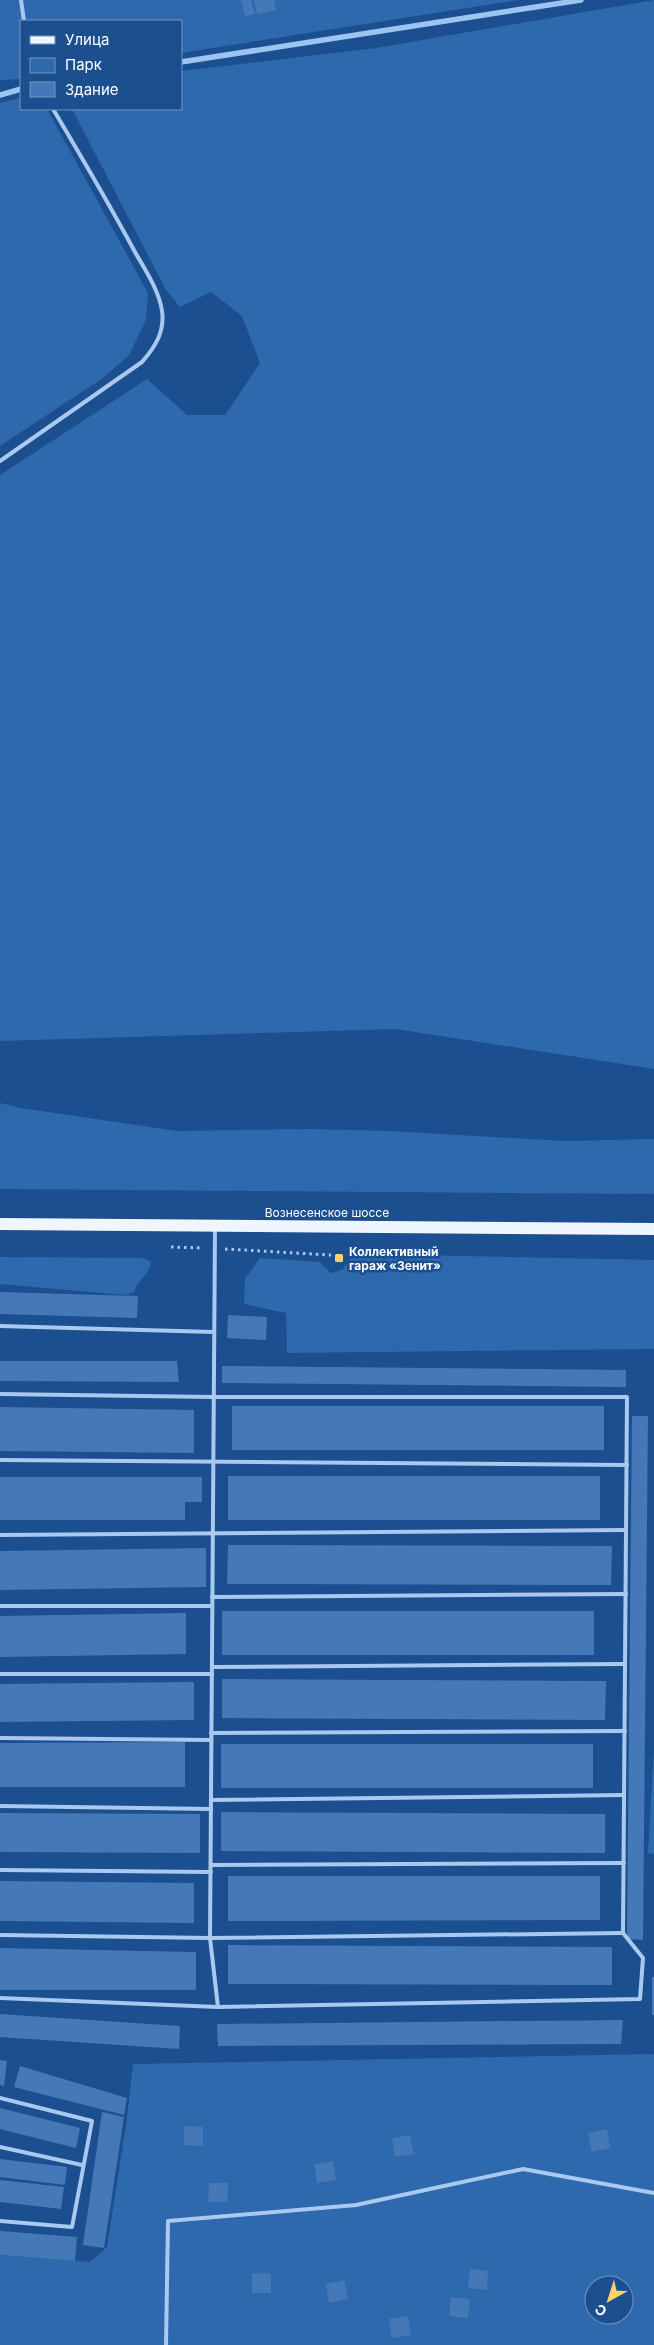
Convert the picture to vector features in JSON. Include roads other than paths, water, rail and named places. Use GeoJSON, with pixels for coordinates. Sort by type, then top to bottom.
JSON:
{"type":"FeatureCollection","features":[{"type":"Feature","properties":{"kind":"main road","name":"Вознесенское шоссе"},"geometry":{"type":"LineString","coordinates":[[0,1224],[654,1228]]}},
{"type":"Feature","properties":{"kind":"lane"},"geometry":{"type":"LineString","coordinates":[[21,0],[24,20]]}},
{"type":"Feature","properties":{"kind":"lane"},"geometry":{"type":"LineString","coordinates":[[0,461],[142,362],[155,348],[162,328],[162,310],[156,290],[110,205],[54,110]]}},
{"type":"Feature","properties":{"kind":"lane"},"geometry":{"type":"LineString","coordinates":[[215,1226],[210,1938],[218,2008]]}},
{"type":"Feature","properties":{"kind":"lane"},"geometry":{"type":"LineString","coordinates":[[0,1326],[214,1332]]}},
{"type":"Feature","properties":{"kind":"lane"},"geometry":{"type":"LineString","coordinates":[[0,1394],[213,1397],[627,1397],[623,1933],[643,1958],[640,1998],[218,2008],[0,1998]]}},
{"type":"Feature","properties":{"kind":"lane"},"geometry":{"type":"LineString","coordinates":[[0,1460],[627,1465]]}},
{"type":"Feature","properties":{"kind":"lane"},"geometry":{"type":"LineString","coordinates":[[0,1535],[213,1535],[626,1530]]}},
{"type":"Feature","properties":{"kind":"lane"},"geometry":{"type":"LineString","coordinates":[[212,1597],[626,1594]]}},
{"type":"Feature","properties":{"kind":"lane"},"geometry":{"type":"LineString","coordinates":[[0,1606],[212,1606]]}},
{"type":"Feature","properties":{"kind":"lane"},"geometry":{"type":"LineString","coordinates":[[212,1667],[625,1664]]}},
{"type":"Feature","properties":{"kind":"lane"},"geometry":{"type":"LineString","coordinates":[[0,1674],[212,1674]]}},
{"type":"Feature","properties":{"kind":"lane"},"geometry":{"type":"LineString","coordinates":[[211,1733],[625,1730]]}},
{"type":"Feature","properties":{"kind":"lane"},"geometry":{"type":"LineString","coordinates":[[0,1738],[212,1740]]}},
{"type":"Feature","properties":{"kind":"lane"},"geometry":{"type":"LineString","coordinates":[[211,1800],[624,1796]]}},
{"type":"Feature","properties":{"kind":"lane"},"geometry":{"type":"LineString","coordinates":[[0,1806],[211,1809]]}},
{"type":"Feature","properties":{"kind":"lane"},"geometry":{"type":"LineString","coordinates":[[211,1865],[624,1863]]}},
{"type":"Feature","properties":{"kind":"lane"},"geometry":{"type":"LineString","coordinates":[[0,1870],[210,1872]]}},
{"type":"Feature","properties":{"kind":"lane"},"geometry":{"type":"LineString","coordinates":[[0,1935],[210,1938],[623,1933]]}},
{"type":"Feature","properties":{"kind":"lane"},"geometry":{"type":"LineString","coordinates":[[0,2098],[92,2121],[82,2165],[72,2227],[0,2221]]}},
{"type":"Feature","properties":{"kind":"lane"},"geometry":{"type":"LineString","coordinates":[[0,2147],[82,2165]]}},
{"type":"Feature","properties":{"kind":"lane"},"geometry":{"type":"LineString","coordinates":[[166,2345],[168,2221],[356,2205],[523,2169],[654,2193]]}},
{"type":"Feature","properties":{"kind":"waterway"},"geometry":{"type":"LineString","coordinates":[[182,62],[581,0]]}},
{"type":"Feature","properties":{"kind":"waterway"},"geometry":{"type":"LineString","coordinates":[[0,95],[20,89]]}},
{"type":"Feature","properties":{"kind":"place","name":"Коллективный гараж «Зенит»"},"geometry":{"type":"Point","coordinates":[339,1258]}}]}
